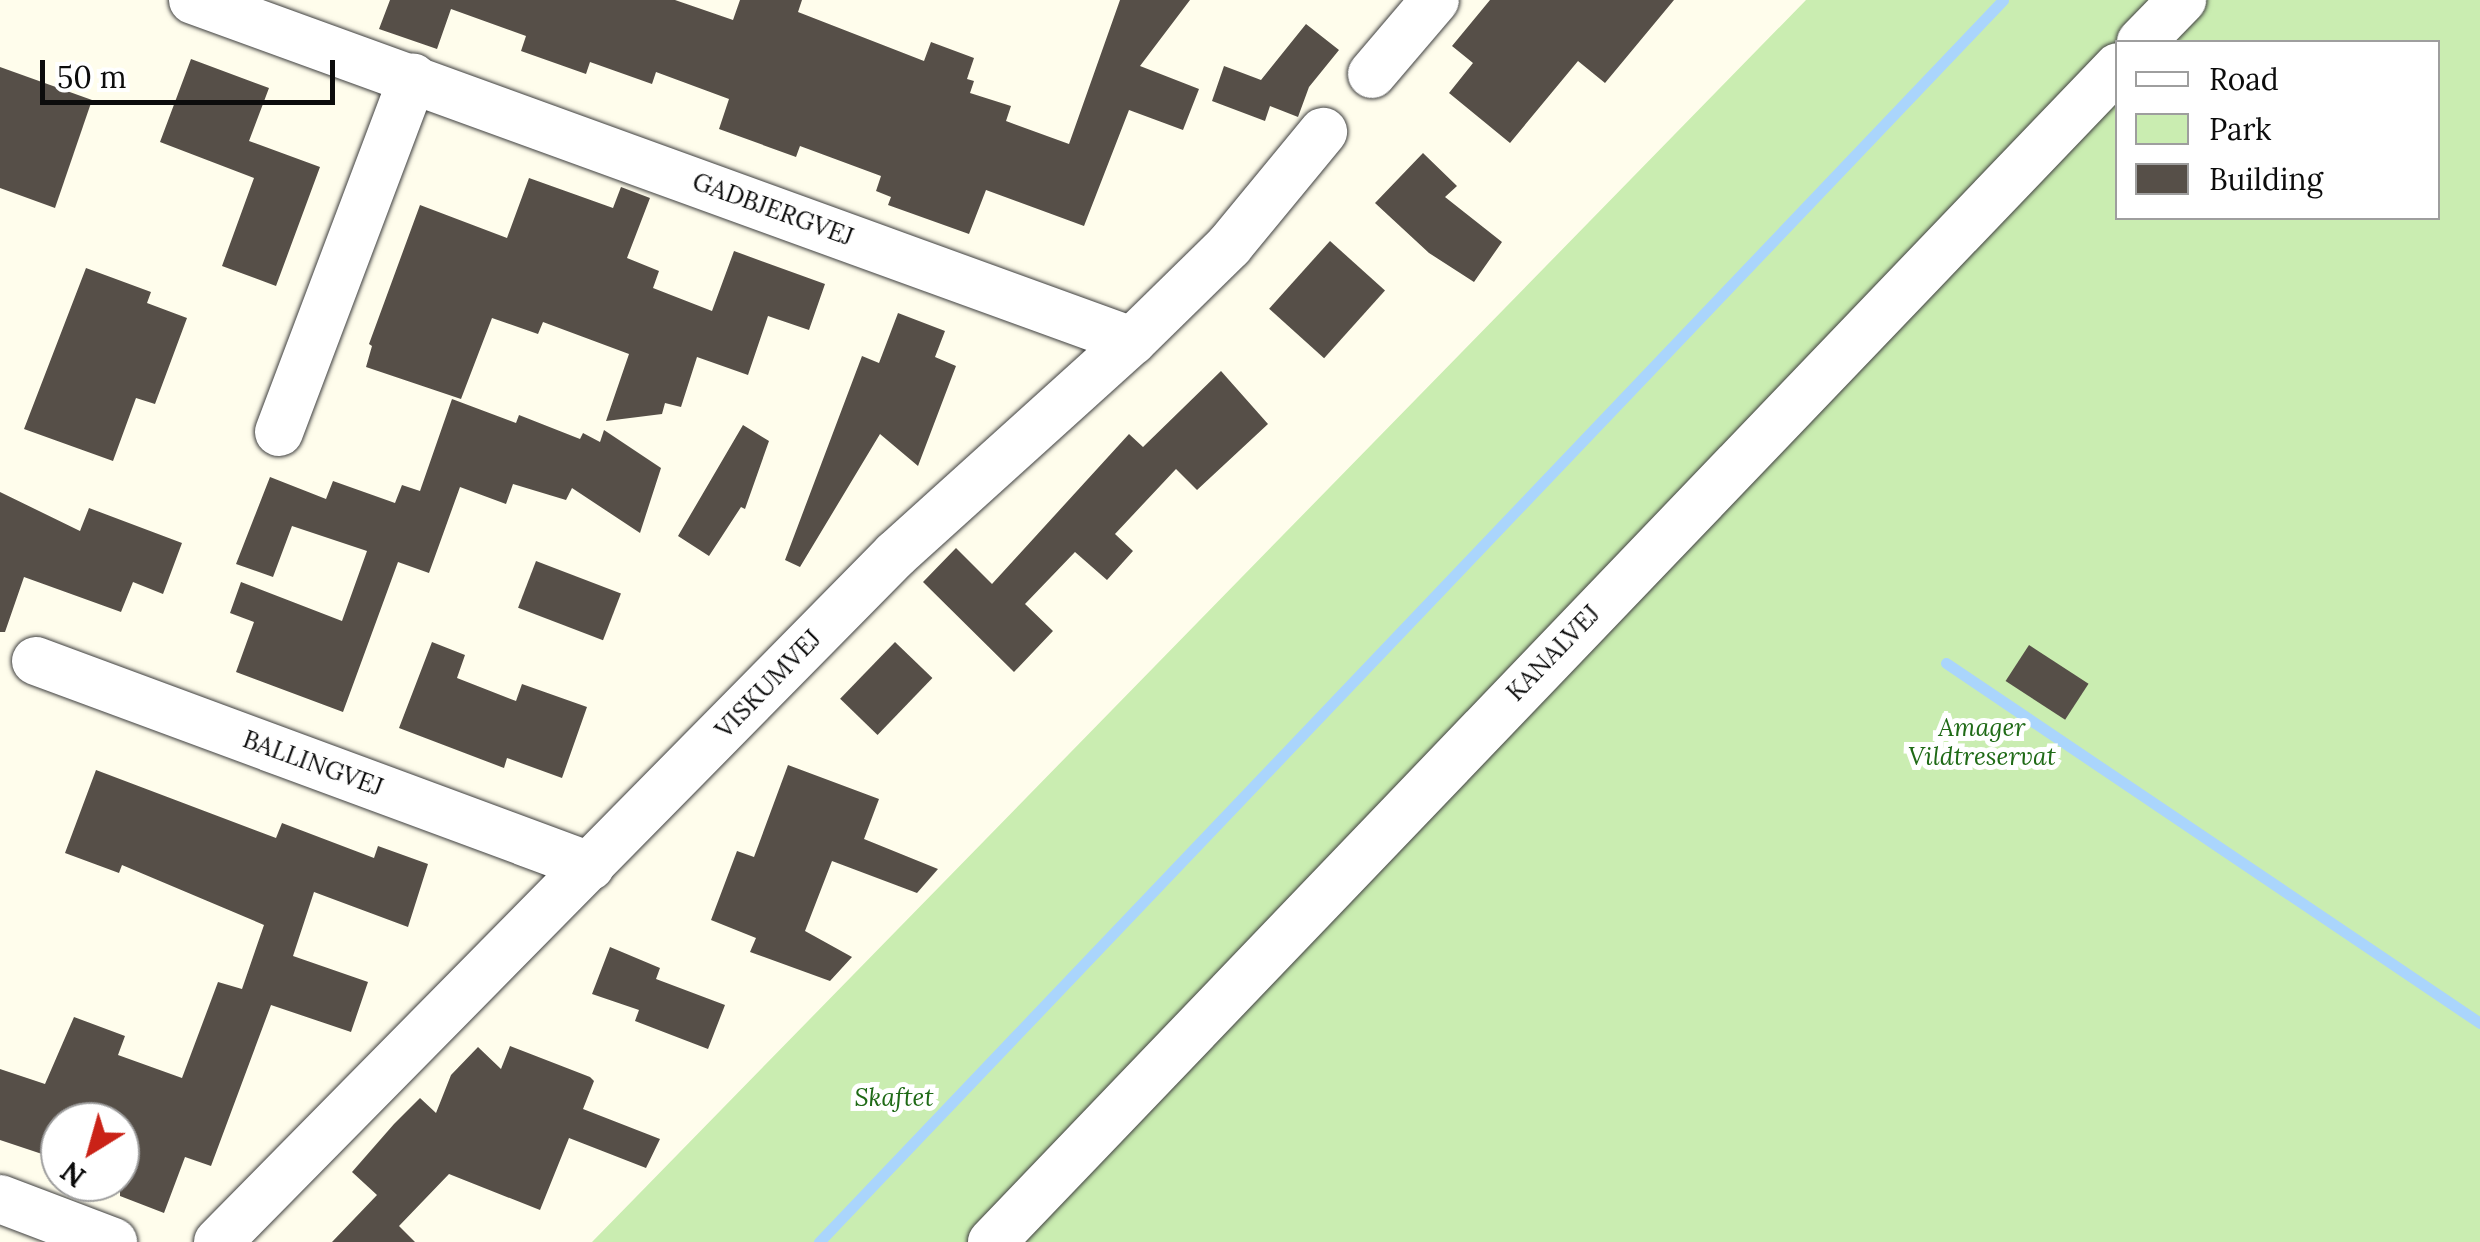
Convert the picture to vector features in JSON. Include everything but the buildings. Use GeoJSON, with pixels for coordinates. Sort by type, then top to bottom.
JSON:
{"type":"FeatureCollection","features":[{"type":"Feature","properties":{"kind":"street","name":"GADBJERGVEJ"},"geometry":{"type":"LineString","coordinates":[[194,0],[414,76],[1132,342]]}},
{"type":"Feature","properties":{"kind":"street"},"geometry":{"type":"LineString","coordinates":[[1372,74],[1436,0]]}},
{"type":"Feature","properties":{"kind":"street"},"geometry":{"type":"LineString","coordinates":[[2143,40],[2182,0]]}},
{"type":"Feature","properties":{"kind":"street","name":"KANALVEJ"},"geometry":{"type":"LineString","coordinates":[[992,1242],[2115,69]]}},
{"type":"Feature","properties":{"kind":"street"},"geometry":{"type":"LineString","coordinates":[[279,432],[414,76]]}},
{"type":"Feature","properties":{"kind":"street","name":"VISKUMVEJ"},"geometry":{"type":"LineString","coordinates":[[218,1242],[896,554],[1132,342],[1229,246],[1323,132]]}},
{"type":"Feature","properties":{"kind":"street","name":"BALLINGVEJ"},"geometry":{"type":"LineString","coordinates":[[36,662],[590,866]]}},
{"type":"Feature","properties":{"kind":"street"},"geometry":{"type":"LineString","coordinates":[[0,1200],[114,1242]]}},
{"type":"Feature","properties":{"kind":"green space","name":"Amager Vildtreservat"},"geometry":{"type":"Polygon","coordinates":[[[1806,0],[2480,0],[2480,1242],[592,1242],[1806,0]]]}},
{"type":"Feature","properties":{"kind":"waterway"},"geometry":{"type":"LineString","coordinates":[[819,1242],[2003,0]]}},
{"type":"Feature","properties":{"kind":"waterway"},"geometry":{"type":"LineString","coordinates":[[1946,663],[2480,1023]]}},
{"type":"Feature","properties":{"kind":"park label","name":"Skaftet"},"geometry":{"type":"Point","coordinates":[894,1097]}}]}
